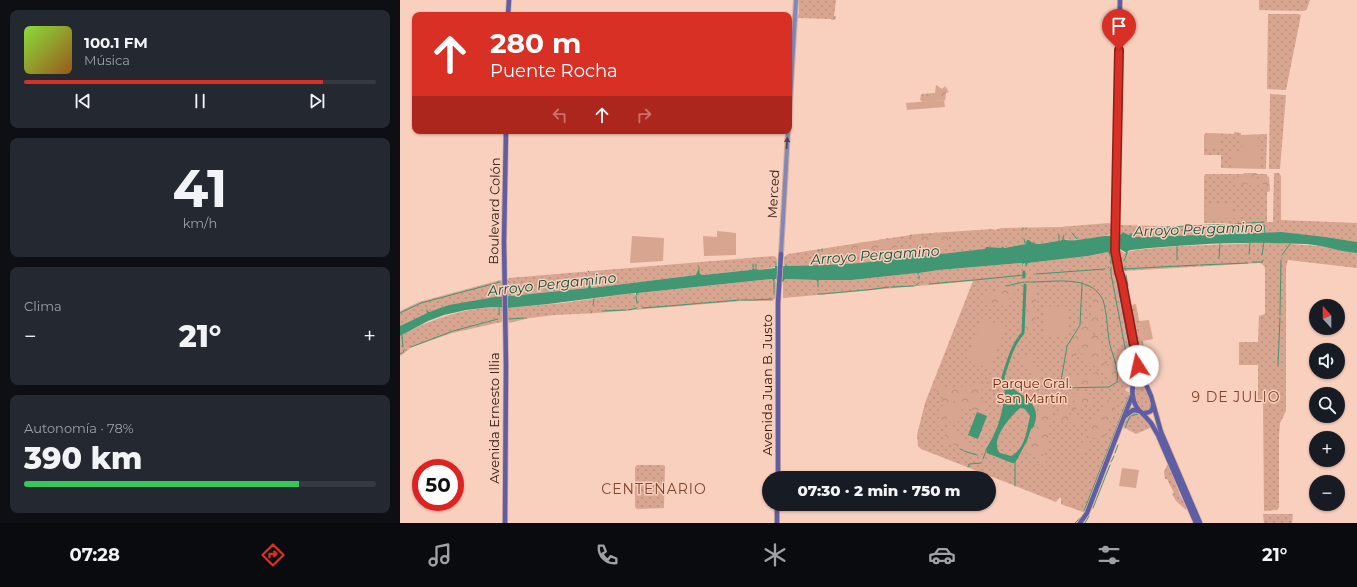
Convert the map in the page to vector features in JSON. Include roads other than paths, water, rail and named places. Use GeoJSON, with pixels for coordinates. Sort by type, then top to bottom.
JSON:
{"type":"FeatureCollection","features":[{"type":"Feature","properties":{"kind":"main road"},"geometry":{"type":"LineString","coordinates":[[508,12],[509,0]]}},
{"type":"Feature","properties":{"kind":"main road"},"geometry":{"type":"LineString","coordinates":[[1120,0],[1115,251],[1138,366],[1153,403],[1161,432],[1200,523]]}},
{"type":"Feature","properties":{"kind":"main road","name":"Boulevard Colón"},"geometry":{"type":"LineString","coordinates":[[505,312],[506,134]]}},
{"type":"Feature","properties":{"kind":"main road","name":"Avenida Juan B. Justo"},"geometry":{"type":"LineString","coordinates":[[778,471],[779,292],[781,256]]}},
{"type":"Feature","properties":{"kind":"main road"},"geometry":{"type":"LineString","coordinates":[[1080,523],[1087,513],[1132,396],[1135,366],[1119,283],[1119,272]]}},
{"type":"Feature","properties":{"kind":"main road","name":"Avenida Ernesto Illia"},"geometry":{"type":"LineString","coordinates":[[505,312],[505,523]]}},
{"type":"Feature","properties":{"kind":"main road"},"geometry":{"type":"LineString","coordinates":[[1133,385],[1139,382],[1145,383]]}},
{"type":"Feature","properties":{"kind":"main road"},"geometry":{"type":"LineString","coordinates":[[1132,396],[1141,412],[1151,423],[1158,435],[1196,523]]}},
{"type":"Feature","properties":{"kind":"main road"},"geometry":{"type":"LineString","coordinates":[[1124,418],[1130,411],[1133,410],[1149,413],[1152,410],[1153,403]]}},
{"type":"Feature","properties":{"kind":"main road"},"geometry":{"type":"LineString","coordinates":[[777,511],[777,523]]}},
{"type":"Feature","properties":{"kind":"street"},"geometry":{"type":"LineString","coordinates":[[792,67],[796,0]]}},
{"type":"Feature","properties":{"kind":"street","name":"Merced"},"geometry":{"type":"LineString","coordinates":[[781,256],[788,134]]}},
{"type":"Feature","properties":{"kind":"waterway","name":"Arroyo Pergamino"},"geometry":{"type":"LineString","coordinates":[[1234,224],[1264,222]]}},
{"type":"Feature","properties":{"kind":"waterway","name":"Arroyo Pergamino"},"geometry":{"type":"LineString","coordinates":[[1167,227],[1233,224],[1233,226]]}},
{"type":"Feature","properties":{"kind":"waterway","name":"Arroyo Pergamino"},"geometry":{"type":"LineString","coordinates":[[1264,225],[1265,233]]}},
{"type":"Feature","properties":{"kind":"waterway","name":"Arroyo Pergamino"},"geometry":{"type":"LineString","coordinates":[[1234,229],[1235,234]]}},
{"type":"Feature","properties":{"kind":"waterway"},"geometry":{"type":"LineString","coordinates":[[1072,233],[1077,239]]}},
{"type":"Feature","properties":{"kind":"waterway"},"geometry":{"type":"LineString","coordinates":[[1063,239],[1064,235]]}},
{"type":"Feature","properties":{"kind":"waterway"},"geometry":{"type":"LineString","coordinates":[[1024,239],[1025,243]]}},
{"type":"Feature","properties":{"kind":"waterway"},"geometry":{"type":"LineString","coordinates":[[1262,255],[1264,242]]}},
{"type":"Feature","properties":{"kind":"waterway"},"geometry":{"type":"LineString","coordinates":[[1249,254],[1250,243]]}},
{"type":"Feature","properties":{"kind":"waterway"},"geometry":{"type":"LineString","coordinates":[[1219,258],[1220,244]]}},
{"type":"Feature","properties":{"kind":"waterway"},"geometry":{"type":"LineString","coordinates":[[1282,255],[1290,244]]}},
{"type":"Feature","properties":{"kind":"waterway"},"geometry":{"type":"LineString","coordinates":[[1177,246],[1177,260]]}},
{"type":"Feature","properties":{"kind":"waterway"},"geometry":{"type":"LineString","coordinates":[[1124,261],[1127,253]]}},
{"type":"Feature","properties":{"kind":"waterway"},"geometry":{"type":"LineString","coordinates":[[1111,259],[1111,264]]}},
{"type":"Feature","properties":{"kind":"waterway"},"geometry":{"type":"LineString","coordinates":[[1252,262],[1262,262],[1263,260]]}},
{"type":"Feature","properties":{"kind":"waterway"},"geometry":{"type":"LineString","coordinates":[[1280,315],[1281,260]]}},
{"type":"Feature","properties":{"kind":"waterway"},"geometry":{"type":"LineString","coordinates":[[1200,265],[1248,263]]}},
{"type":"Feature","properties":{"kind":"waterway"},"geometry":{"type":"LineString","coordinates":[[1122,269],[1198,265]]}},
{"type":"Feature","properties":{"kind":"waterway"},"geometry":{"type":"LineString","coordinates":[[1111,267],[1111,274],[1131,379]]}},
{"type":"Feature","properties":{"kind":"waterway"},"geometry":{"type":"LineString","coordinates":[[1036,274],[1105,269]]}},
{"type":"Feature","properties":{"kind":"waterway"},"geometry":{"type":"LineString","coordinates":[[1024,272],[1024,277]]}},
{"type":"Feature","properties":{"kind":"waterway"},"geometry":{"type":"LineString","coordinates":[[975,280],[1024,275]]}},
{"type":"Feature","properties":{"kind":"waterway"},"geometry":{"type":"LineString","coordinates":[[1126,275],[1128,286]]}},
{"type":"Feature","properties":{"kind":"waterway"},"geometry":{"type":"LineString","coordinates":[[929,284],[974,280]]}},
{"type":"Feature","properties":{"kind":"waterway"},"geometry":{"type":"LineString","coordinates":[[1026,282],[1069,281],[1080,283],[1089,286],[1097,292],[1103,300],[1109,340],[1118,377],[1117,382],[1109,387],[1061,388]]}},
{"type":"Feature","properties":{"kind":"waterway","name":"Arroyo Pergamino"},"geometry":{"type":"LineString","coordinates":[[400,313],[421,303],[500,282]]}},
{"type":"Feature","properties":{"kind":"waterway"},"geometry":{"type":"LineString","coordinates":[[774,282],[774,293]]}},
{"type":"Feature","properties":{"kind":"waterway"},"geometry":{"type":"LineString","coordinates":[[818,282],[818,287]]}},
{"type":"Feature","properties":{"kind":"waterway"},"geometry":{"type":"LineString","coordinates":[[1006,286],[1024,282]]}},
{"type":"Feature","properties":{"kind":"waterway"},"geometry":{"type":"LineString","coordinates":[[1060,387],[1067,346],[1080,325],[1082,284]]}},
{"type":"Feature","properties":{"kind":"waterway"},"geometry":{"type":"LineString","coordinates":[[1004,382],[1003,377],[1011,354],[1023,333],[1025,285]]}},
{"type":"Feature","properties":{"kind":"waterway"},"geometry":{"type":"LineString","coordinates":[[891,287],[914,286]]}},
{"type":"Feature","properties":{"kind":"waterway","name":"Arroyo Pergamino"},"geometry":{"type":"LineString","coordinates":[[497,294],[500,287]]}},
{"type":"Feature","properties":{"kind":"waterway","name":"Arroyo Pergamino"},"geometry":{"type":"LineString","coordinates":[[510,287],[510,296]]}},
{"type":"Feature","properties":{"kind":"waterway"},"geometry":{"type":"LineString","coordinates":[[867,290],[889,287]]}},
{"type":"Feature","properties":{"kind":"waterway"},"geometry":{"type":"LineString","coordinates":[[822,294],[866,290]]}},
{"type":"Feature","properties":{"kind":"waterway"},"geometry":{"type":"LineString","coordinates":[[636,296],[637,303]]}},
{"type":"Feature","properties":{"kind":"waterway"},"geometry":{"type":"LineString","coordinates":[[593,305],[594,299]]}},
{"type":"Feature","properties":{"kind":"waterway"},"geometry":{"type":"LineString","coordinates":[[753,300],[772,299]]}},
{"type":"Feature","properties":{"kind":"waterway"},"geometry":{"type":"LineString","coordinates":[[704,303],[739,300]]}},
{"type":"Feature","properties":{"kind":"waterway"},"geometry":{"type":"LineString","coordinates":[[741,300],[752,300]]}},
{"type":"Feature","properties":{"kind":"waterway"},"geometry":{"type":"LineString","coordinates":[[669,306],[703,303]]}},
{"type":"Feature","properties":{"kind":"waterway"},"geometry":{"type":"LineString","coordinates":[[642,308],[668,306]]}},
{"type":"Feature","properties":{"kind":"waterway"},"geometry":{"type":"LineString","coordinates":[[499,308],[499,315]]}},
{"type":"Feature","properties":{"kind":"waterway"},"geometry":{"type":"LineString","coordinates":[[628,310],[637,308]]}},
{"type":"Feature","properties":{"kind":"waterway"},"geometry":{"type":"LineString","coordinates":[[1132,309],[1143,371]]}},
{"type":"Feature","properties":{"kind":"waterway"},"geometry":{"type":"LineString","coordinates":[[602,311],[626,310]]}},
{"type":"Feature","properties":{"kind":"waterway"},"geometry":{"type":"LineString","coordinates":[[509,319],[524,318]]}},
{"type":"Feature","properties":{"kind":"waterway"},"geometry":{"type":"LineString","coordinates":[[1278,365],[1280,318]]}},
{"type":"Feature","properties":{"kind":"waterway"},"geometry":{"type":"LineString","coordinates":[[411,347],[453,331],[498,319]]}},
{"type":"Feature","properties":{"kind":"waterway"},"geometry":{"type":"LineString","coordinates":[[402,335],[403,347]]}},
{"type":"Feature","properties":{"kind":"waterway"},"geometry":{"type":"LineString","coordinates":[[1084,511],[1129,396]]}},
{"type":"Feature","properties":{"kind":"waterway"},"geometry":{"type":"LineString","coordinates":[[1125,428],[1130,416],[1138,414]]}},
{"type":"Feature","properties":{"kind":"waterway"},"geometry":{"type":"LineString","coordinates":[[1115,453],[1118,445]]}},
{"type":"Feature","properties":{"kind":"waterway"},"geometry":{"type":"LineString","coordinates":[[964,451],[977,455]]}},
{"type":"Feature","properties":{"kind":"waterway"},"geometry":{"type":"LineString","coordinates":[[983,459],[986,451]]}},
{"type":"Feature","properties":{"kind":"waterway"},"geometry":{"type":"LineString","coordinates":[[1111,462],[1114,456]]}},
{"type":"Feature","properties":{"kind":"waterway"},"geometry":{"type":"LineString","coordinates":[[968,467],[969,464],[981,463]]}},
{"type":"Feature","properties":{"kind":"waterway"},"geometry":{"type":"LineString","coordinates":[[1015,463],[1015,486]]}},
{"type":"Feature","properties":{"kind":"waterway"},"geometry":{"type":"LineString","coordinates":[[1093,508],[1110,465]]}},
{"type":"Feature","properties":{"kind":"waterway"},"geometry":{"type":"LineString","coordinates":[[1085,523],[1089,516]]}},
{"type":"Feature","properties":{"kind":"waterway"},"geometry":{"type":"LineString","coordinates":[[1075,523],[1080,518]]}},
{"type":"Feature","properties":{"kind":"district","name":"9 DE JULIO"},"geometry":{"type":"Point","coordinates":[1236,397]}},
{"type":"Feature","properties":{"kind":"district","name":"CENTENARIO"},"geometry":{"type":"Point","coordinates":[654,489]}},
{"type":"Feature","properties":{"kind":"park label","name":"Parque Gral. San Martín"},"geometry":{"type":"Point","coordinates":[1032,390]}}]}
